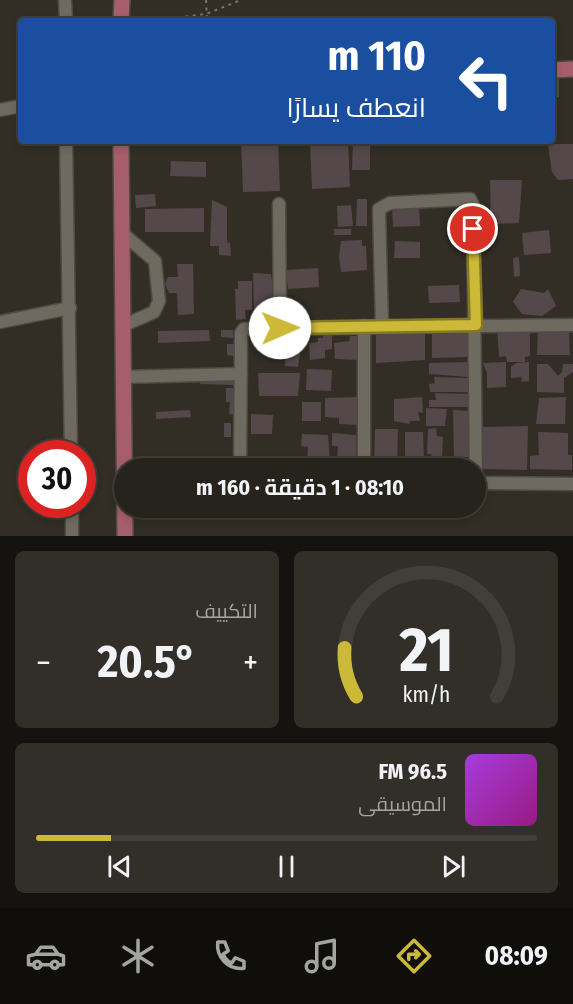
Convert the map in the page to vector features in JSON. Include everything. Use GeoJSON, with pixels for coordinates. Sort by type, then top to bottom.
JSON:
{"type":"FeatureCollection","features":[{"type":"Feature","properties":{"kind":"main road"},"geometry":{"type":"LineString","coordinates":[[122,0],[122,18]]}},
{"type":"Feature","properties":{"kind":"main road"},"geometry":{"type":"LineString","coordinates":[[555,70],[573,69]]}},
{"type":"Feature","properties":{"kind":"main road"},"geometry":{"type":"LineString","coordinates":[[121,144],[124,458]]}},
{"type":"Feature","properties":{"kind":"main road"},"geometry":{"type":"LineString","coordinates":[[125,518],[125,536]]}},
{"type":"Feature","properties":{"kind":"street"},"geometry":{"type":"LineString","coordinates":[[65,0],[66,18]]}},
{"type":"Feature","properties":{"kind":"street"},"geometry":{"type":"LineString","coordinates":[[0,110],[18,107]]}},
{"type":"Feature","properties":{"kind":"street"},"geometry":{"type":"LineString","coordinates":[[66,144],[71,440]]}},
{"type":"Feature","properties":{"kind":"street"},"geometry":{"type":"LineString","coordinates":[[382,326],[379,208],[390,203],[466,197],[473,205],[476,458]]}},
{"type":"Feature","properties":{"kind":"street"},"geometry":{"type":"LineString","coordinates":[[279,204],[280,328]]}},
{"type":"Feature","properties":{"kind":"street"},"geometry":{"type":"LineString","coordinates":[[122,233],[155,261],[159,302],[154,312],[122,326]]}},
{"type":"Feature","properties":{"kind":"street"},"geometry":{"type":"LineString","coordinates":[[0,322],[70,308]]}},
{"type":"Feature","properties":{"kind":"street"},"geometry":{"type":"LineString","coordinates":[[240,458],[243,330],[364,326],[573,325]]}},
{"type":"Feature","properties":{"kind":"street"},"geometry":{"type":"LineString","coordinates":[[364,326],[364,458]]}},
{"type":"Feature","properties":{"kind":"street"},"geometry":{"type":"LineString","coordinates":[[122,377],[241,374]]}},
{"type":"Feature","properties":{"kind":"street"},"geometry":{"type":"LineString","coordinates":[[486,483],[573,484]]}},
{"type":"Feature","properties":{"kind":"street"},"geometry":{"type":"LineString","coordinates":[[72,518],[72,536]]}},
{"type":"Feature","properties":{"kind":"path"},"geometry":{"type":"LineString","coordinates":[[206,0],[207,18]]}},
{"type":"Feature","properties":{"kind":"path"},"geometry":{"type":"LineString","coordinates":[[173,18],[206,14],[241,0]]}},
{"type":"Feature","properties":{"kind":"building"},"geometry":{"type":"Polygon","coordinates":[[[555,78],[559,78],[559,97],[555,97],[555,78]]]}},
{"type":"Feature","properties":{"kind":"building"},"geometry":{"type":"Polygon","coordinates":[[[241,144],[278,144],[280,191],[243,192],[241,144]]]}},
{"type":"Feature","properties":{"kind":"building"},"geometry":{"type":"Polygon","coordinates":[[[310,144],[348,144],[350,187],[312,189],[310,144]]]}},
{"type":"Feature","properties":{"kind":"building"},"geometry":{"type":"Polygon","coordinates":[[[353,144],[370,144],[370,170],[352,170],[353,144]]]}},
{"type":"Feature","properties":{"kind":"building"},"geometry":{"type":"Polygon","coordinates":[[[548,144],[573,144],[573,179],[558,180],[552,172],[548,144]]]}},
{"type":"Feature","properties":{"kind":"building"},"geometry":{"type":"Polygon","coordinates":[[[171,161],[206,162],[206,177],[170,176],[171,161]]]}},
{"type":"Feature","properties":{"kind":"building"},"geometry":{"type":"Polygon","coordinates":[[[490,180],[522,180],[519,223],[491,224],[490,180]]]}},
{"type":"Feature","properties":{"kind":"building"},"geometry":{"type":"Polygon","coordinates":[[[155,194],[156,206],[136,208],[135,195],[155,194]]]}},
{"type":"Feature","properties":{"kind":"building"},"geometry":{"type":"Polygon","coordinates":[[[357,199],[367,199],[367,226],[356,226],[357,199]]]}},
{"type":"Feature","properties":{"kind":"building"},"geometry":{"type":"Polygon","coordinates":[[[212,200],[227,207],[227,242],[230,243],[231,256],[219,255],[219,246],[210,246],[212,200]]]}},
{"type":"Feature","properties":{"kind":"building"},"geometry":{"type":"Polygon","coordinates":[[[351,205],[353,226],[338,227],[337,206],[351,205]]]}},
{"type":"Feature","properties":{"kind":"building"},"geometry":{"type":"Polygon","coordinates":[[[419,205],[420,226],[393,227],[392,206],[419,205]]]}},
{"type":"Feature","properties":{"kind":"building"},"geometry":{"type":"Polygon","coordinates":[[[204,208],[204,232],[145,232],[145,209],[204,208]]]}},
{"type":"Feature","properties":{"kind":"building"},"geometry":{"type":"Polygon","coordinates":[[[334,229],[351,229],[351,235],[334,235],[334,229]]]}},
{"type":"Feature","properties":{"kind":"building"},"geometry":{"type":"Polygon","coordinates":[[[549,230],[551,253],[524,255],[522,233],[549,230]]]}},
{"type":"Feature","properties":{"kind":"building"},"geometry":{"type":"Polygon","coordinates":[[[453,231],[464,231],[464,235],[454,236],[453,231]]]}},
{"type":"Feature","properties":{"kind":"building"},"geometry":{"type":"Polygon","coordinates":[[[362,240],[362,246],[366,246],[367,270],[341,272],[339,256],[341,241],[362,240]]]}},
{"type":"Feature","properties":{"kind":"building"},"geometry":{"type":"Polygon","coordinates":[[[395,241],[420,242],[420,258],[394,258],[395,241]]]}},
{"type":"Feature","properties":{"kind":"building"},"geometry":{"type":"Polygon","coordinates":[[[519,257],[520,276],[514,277],[513,258],[519,257]]]}},
{"type":"Feature","properties":{"kind":"building"},"geometry":{"type":"Polygon","coordinates":[[[177,264],[193,264],[194,314],[178,315],[177,293],[169,293],[165,284],[168,277],[178,277],[177,264]]]}},
{"type":"Feature","properties":{"kind":"building"},"geometry":{"type":"Polygon","coordinates":[[[318,268],[319,287],[288,289],[286,270],[318,268]]]}},
{"type":"Feature","properties":{"kind":"building"},"geometry":{"type":"Polygon","coordinates":[[[253,273],[271,274],[275,304],[272,304],[273,308],[254,310],[253,273]]]}},
{"type":"Feature","properties":{"kind":"building"},"geometry":{"type":"Polygon","coordinates":[[[238,281],[252,281],[252,310],[245,310],[246,319],[236,320],[235,289],[238,289],[238,281]]]}},
{"type":"Feature","properties":{"kind":"building"},"geometry":{"type":"Polygon","coordinates":[[[459,285],[460,302],[429,303],[428,286],[459,285]]]}},
{"type":"Feature","properties":{"kind":"building"},"geometry":{"type":"Polygon","coordinates":[[[521,289],[544,293],[548,289],[556,306],[542,316],[522,314],[513,302],[521,289]]]}},
{"type":"Feature","properties":{"kind":"building"},"geometry":{"type":"Polygon","coordinates":[[[432,327],[471,327],[469,357],[432,358],[432,327]]]}},
{"type":"Feature","properties":{"kind":"building"},"geometry":{"type":"Polygon","coordinates":[[[530,328],[530,356],[525,357],[525,362],[507,362],[506,356],[499,357],[497,329],[530,328]]]}},
{"type":"Feature","properties":{"kind":"building"},"geometry":{"type":"Polygon","coordinates":[[[376,329],[425,329],[425,360],[376,363],[376,329]]]}},
{"type":"Feature","properties":{"kind":"building"},"geometry":{"type":"Polygon","coordinates":[[[209,330],[210,341],[158,343],[158,331],[209,330]]]}},
{"type":"Feature","properties":{"kind":"building"},"geometry":{"type":"Polygon","coordinates":[[[221,330],[233,330],[233,338],[221,337],[221,330]]]}},
{"type":"Feature","properties":{"kind":"building"},"geometry":{"type":"Polygon","coordinates":[[[538,331],[569,332],[570,355],[537,355],[538,331]]]}},
{"type":"Feature","properties":{"kind":"building"},"geometry":{"type":"Polygon","coordinates":[[[323,335],[332,335],[332,349],[325,350],[325,358],[310,360],[309,343],[318,342],[318,338],[323,338],[323,335]]]}},
{"type":"Feature","properties":{"kind":"building"},"geometry":{"type":"Polygon","coordinates":[[[350,336],[362,336],[359,360],[335,359],[334,343],[349,341],[350,336]]]}},
{"type":"Feature","properties":{"kind":"building"},"geometry":{"type":"Polygon","coordinates":[[[286,339],[302,339],[298,367],[285,366],[286,339]]]}},
{"type":"Feature","properties":{"kind":"building"},"geometry":{"type":"Polygon","coordinates":[[[227,344],[236,344],[235,356],[227,355],[227,344]]]}},
{"type":"Feature","properties":{"kind":"building"},"geometry":{"type":"Polygon","coordinates":[[[468,362],[469,377],[429,374],[429,363],[468,362]]]}},
{"type":"Feature","properties":{"kind":"building"},"geometry":{"type":"Polygon","coordinates":[[[506,362],[506,387],[487,388],[487,373],[483,363],[506,362]]]}},
{"type":"Feature","properties":{"kind":"building"},"geometry":{"type":"Polygon","coordinates":[[[529,362],[529,381],[521,382],[522,377],[511,378],[511,367],[516,363],[529,362]]]}},
{"type":"Feature","properties":{"kind":"building"},"geometry":{"type":"Polygon","coordinates":[[[537,364],[548,364],[558,376],[562,372],[563,364],[573,364],[573,372],[564,378],[564,393],[537,392],[537,364]]]}},
{"type":"Feature","properties":{"kind":"building"},"geometry":{"type":"Polygon","coordinates":[[[307,369],[332,370],[331,391],[306,390],[307,369]]]}},
{"type":"Feature","properties":{"kind":"building"},"geometry":{"type":"Polygon","coordinates":[[[258,373],[300,373],[298,396],[259,396],[258,373]]]}},
{"type":"Feature","properties":{"kind":"building"},"geometry":{"type":"Polygon","coordinates":[[[234,375],[235,385],[200,384],[201,377],[234,375]]]}},
{"type":"Feature","properties":{"kind":"building"},"geometry":{"type":"Polygon","coordinates":[[[434,377],[471,378],[471,392],[430,392],[429,384],[435,383],[434,377]]]}},
{"type":"Feature","properties":{"kind":"building"},"geometry":{"type":"Polygon","coordinates":[[[226,388],[238,388],[236,415],[229,414],[230,402],[226,402],[226,388]]]}},
{"type":"Feature","properties":{"kind":"building"},"geometry":{"type":"Polygon","coordinates":[[[435,393],[470,394],[471,407],[429,407],[429,400],[436,400],[435,393]]]}},
{"type":"Feature","properties":{"kind":"building"},"geometry":{"type":"Polygon","coordinates":[[[357,397],[358,425],[339,424],[339,418],[325,417],[325,398],[357,397]]]}},
{"type":"Feature","properties":{"kind":"building"},"geometry":{"type":"Polygon","coordinates":[[[422,397],[423,413],[418,412],[420,421],[410,421],[410,424],[394,421],[394,399],[422,397]]]}},
{"type":"Feature","properties":{"kind":"building"},"geometry":{"type":"Polygon","coordinates":[[[566,397],[565,424],[536,424],[539,398],[566,397]]]}},
{"type":"Feature","properties":{"kind":"building"},"geometry":{"type":"Polygon","coordinates":[[[302,402],[321,402],[321,421],[302,421],[302,402]]]}},
{"type":"Feature","properties":{"kind":"building"},"geometry":{"type":"Polygon","coordinates":[[[426,408],[447,409],[445,426],[426,426],[426,408]]]}},
{"type":"Feature","properties":{"kind":"building"},"geometry":{"type":"Polygon","coordinates":[[[190,410],[191,417],[156,419],[156,412],[190,410]]]}},
{"type":"Feature","properties":{"kind":"building"},"geometry":{"type":"Polygon","coordinates":[[[453,410],[471,411],[469,457],[454,457],[453,410]]]}},
{"type":"Feature","properties":{"kind":"building"},"geometry":{"type":"Polygon","coordinates":[[[251,414],[273,415],[272,434],[251,434],[251,414]]]}},
{"type":"Feature","properties":{"kind":"building"},"geometry":{"type":"Polygon","coordinates":[[[224,423],[231,423],[231,437],[224,437],[224,423]]]}},
{"type":"Feature","properties":{"kind":"building"},"geometry":{"type":"Polygon","coordinates":[[[528,426],[527,470],[486,469],[486,458],[482,458],[481,427],[528,426]]]}},
{"type":"Feature","properties":{"kind":"building"},"geometry":{"type":"Polygon","coordinates":[[[436,428],[437,436],[443,437],[442,458],[432,458],[431,454],[427,454],[428,429],[436,428]]]}},
{"type":"Feature","properties":{"kind":"building"},"geometry":{"type":"Polygon","coordinates":[[[375,429],[398,429],[397,458],[374,458],[375,429]]]}},
{"type":"Feature","properties":{"kind":"building"},"geometry":{"type":"Polygon","coordinates":[[[405,432],[423,432],[424,458],[405,458],[405,432]]]}},
{"type":"Feature","properties":{"kind":"building"},"geometry":{"type":"Polygon","coordinates":[[[538,432],[568,433],[568,455],[572,455],[572,470],[530,469],[530,456],[539,455],[538,432]]]}},
{"type":"Feature","properties":{"kind":"building"},"geometry":{"type":"Polygon","coordinates":[[[332,433],[356,435],[356,458],[337,458],[338,446],[332,446],[332,433]]]}},
{"type":"Feature","properties":{"kind":"building"},"geometry":{"type":"Polygon","coordinates":[[[302,434],[328,435],[330,458],[307,458],[308,447],[301,446],[302,434]]]}},
{"type":"Feature","properties":{"kind":"route"},"geometry":{"type":"LineString","coordinates":[[280,328],[476,325],[473,229]]}}]}
